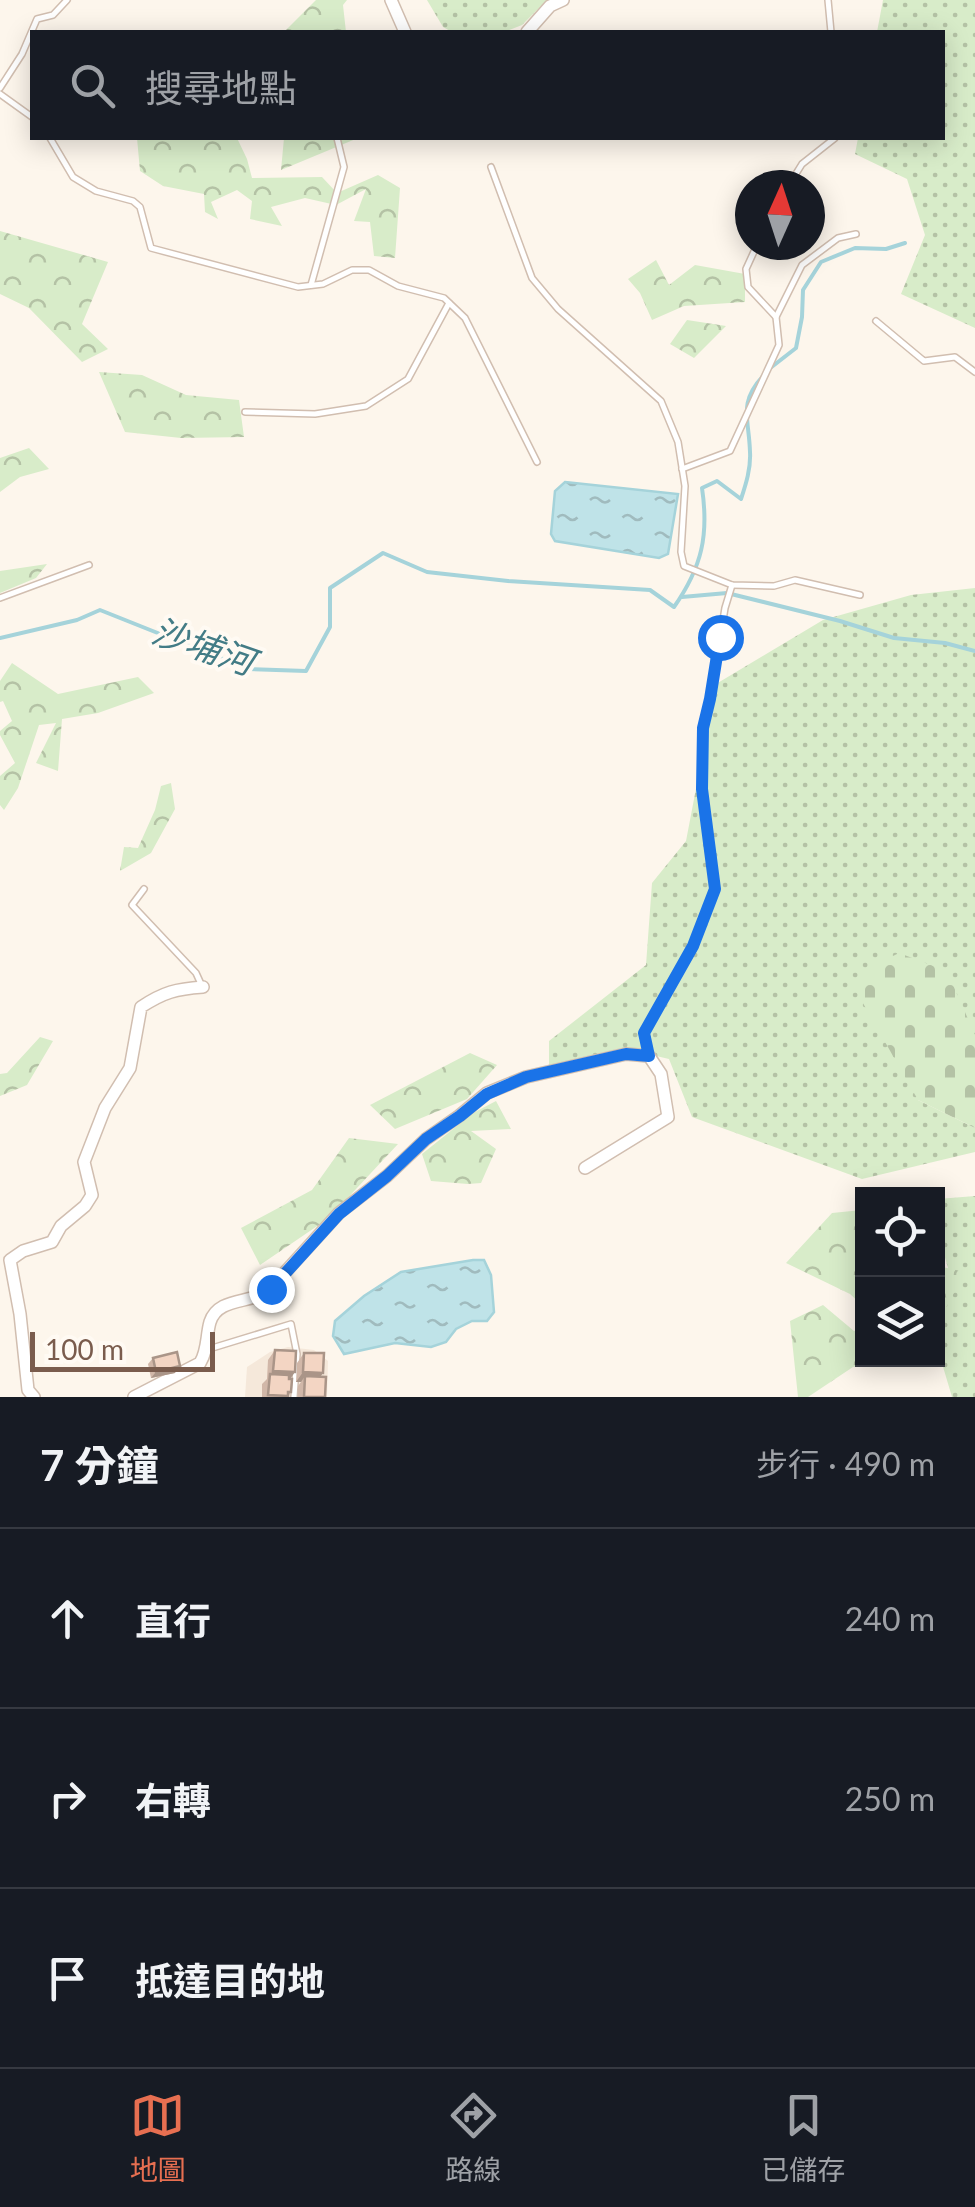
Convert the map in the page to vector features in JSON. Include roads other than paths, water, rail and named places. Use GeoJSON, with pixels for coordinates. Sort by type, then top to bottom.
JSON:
{"type":"FeatureCollection","features":[{"type":"Feature","properties":{"kind":"street"},"geometry":{"type":"LineString","coordinates":[[390,0],[404,30]]}},
{"type":"Feature","properties":{"kind":"street"},"geometry":{"type":"LineString","coordinates":[[529,30],[550,6],[562,0]]}},
{"type":"Feature","properties":{"kind":"street"},"geometry":{"type":"LineString","coordinates":[[34,1397],[28,1390],[10,1260],[52,1242],[61,1226],[85,1206],[92,1194],[84,1162],[105,1108],[130,1068],[142,1008],[174,989],[202,987]]}},
{"type":"Feature","properties":{"kind":"street"},"geometry":{"type":"LineString","coordinates":[[134,1397],[197,1365],[204,1357],[211,1320],[218,1309],[258,1298],[268,1291],[339,1214],[426,1139],[487,1094],[526,1077],[626,1054],[649,1056],[661,1074],[668,1117],[585,1168]]}},
{"type":"Feature","properties":{"kind":"lane"},"geometry":{"type":"LineString","coordinates":[[32,30],[37,18],[53,15],[67,0]]}},
{"type":"Feature","properties":{"kind":"lane"},"geometry":{"type":"LineString","coordinates":[[828,0],[831,30]]}},
{"type":"Feature","properties":{"kind":"lane"},"geometry":{"type":"LineString","coordinates":[[30,35],[0,91],[30,114]]}},
{"type":"Feature","properties":{"kind":"lane"},"geometry":{"type":"LineString","coordinates":[[51,140],[73,178],[140,207],[150,248],[298,287],[323,284],[352,270],[369,270],[398,286],[444,298],[465,318],[537,462]]}},
{"type":"Feature","properties":{"kind":"lane"},"geometry":{"type":"LineString","coordinates":[[312,285],[344,167],[337,140]]}},
{"type":"Feature","properties":{"kind":"lane"},"geometry":{"type":"LineString","coordinates":[[798,170],[832,140]]}},
{"type":"Feature","properties":{"kind":"lane"},"geometry":{"type":"LineString","coordinates":[[491,167],[532,278],[558,309],[661,401],[678,442],[685,486],[681,552],[684,566],[732,585],[774,586],[795,580],[860,595]]}},
{"type":"Feature","properties":{"kind":"lane"},"geometry":{"type":"LineString","coordinates":[[682,468],[730,451],[779,345],[776,317],[802,265],[838,238],[856,234]]}},
{"type":"Feature","properties":{"kind":"lane"},"geometry":{"type":"LineString","coordinates":[[750,260],[746,269],[748,287],[776,317]]}},
{"type":"Feature","properties":{"kind":"lane"},"geometry":{"type":"LineString","coordinates":[[246,412],[315,414],[366,406],[408,379],[449,303]]}},
{"type":"Feature","properties":{"kind":"lane"},"geometry":{"type":"LineString","coordinates":[[876,321],[924,361],[955,356],[975,372]]}},
{"type":"Feature","properties":{"kind":"lane"},"geometry":{"type":"LineString","coordinates":[[0,598],[89,566]]}},
{"type":"Feature","properties":{"kind":"lane"},"geometry":{"type":"LineString","coordinates":[[649,1056],[644,1033],[693,946],[715,889],[702,789],[703,728],[732,585]]}},
{"type":"Feature","properties":{"kind":"lane"},"geometry":{"type":"LineString","coordinates":[[144,888],[132,904],[196,973],[202,987]]}},
{"type":"Feature","properties":{"kind":"lane"},"geometry":{"type":"LineString","coordinates":[[206,1350],[291,1324],[297,1354],[294,1397]]}},
{"type":"Feature","properties":{"kind":"water"},"geometry":{"type":"Polygon","coordinates":[[[565,482],[678,494],[668,554],[659,558],[555,541],[551,534],[555,491],[565,482]]]}},
{"type":"Feature","properties":{"kind":"water"},"geometry":{"type":"Polygon","coordinates":[[[484,1260],[491,1275],[494,1312],[487,1321],[472,1321],[456,1329],[446,1342],[431,1347],[395,1343],[344,1354],[333,1336],[335,1321],[364,1296],[401,1272],[484,1260]]]}},
{"type":"Feature","properties":{"kind":"waterway"},"geometry":{"type":"LineString","coordinates":[[769,369],[796,348],[803,290],[821,262],[855,248],[886,249],[905,243]]}},
{"type":"Feature","properties":{"kind":"waterway","name":"沙埔河"},"geometry":{"type":"LineString","coordinates":[[0,638],[77,620],[100,610],[248,669],[306,671],[330,627],[330,588],[383,553],[427,572],[650,590],[674,607],[701,550],[705,521],[702,488],[717,481],[741,499],[750,464],[748,403],[763,376]]}},
{"type":"Feature","properties":{"kind":"waterway","name":"沙埔河"},"geometry":{"type":"LineString","coordinates":[[682,597],[727,593],[894,638],[945,643],[975,651]]}}]}
